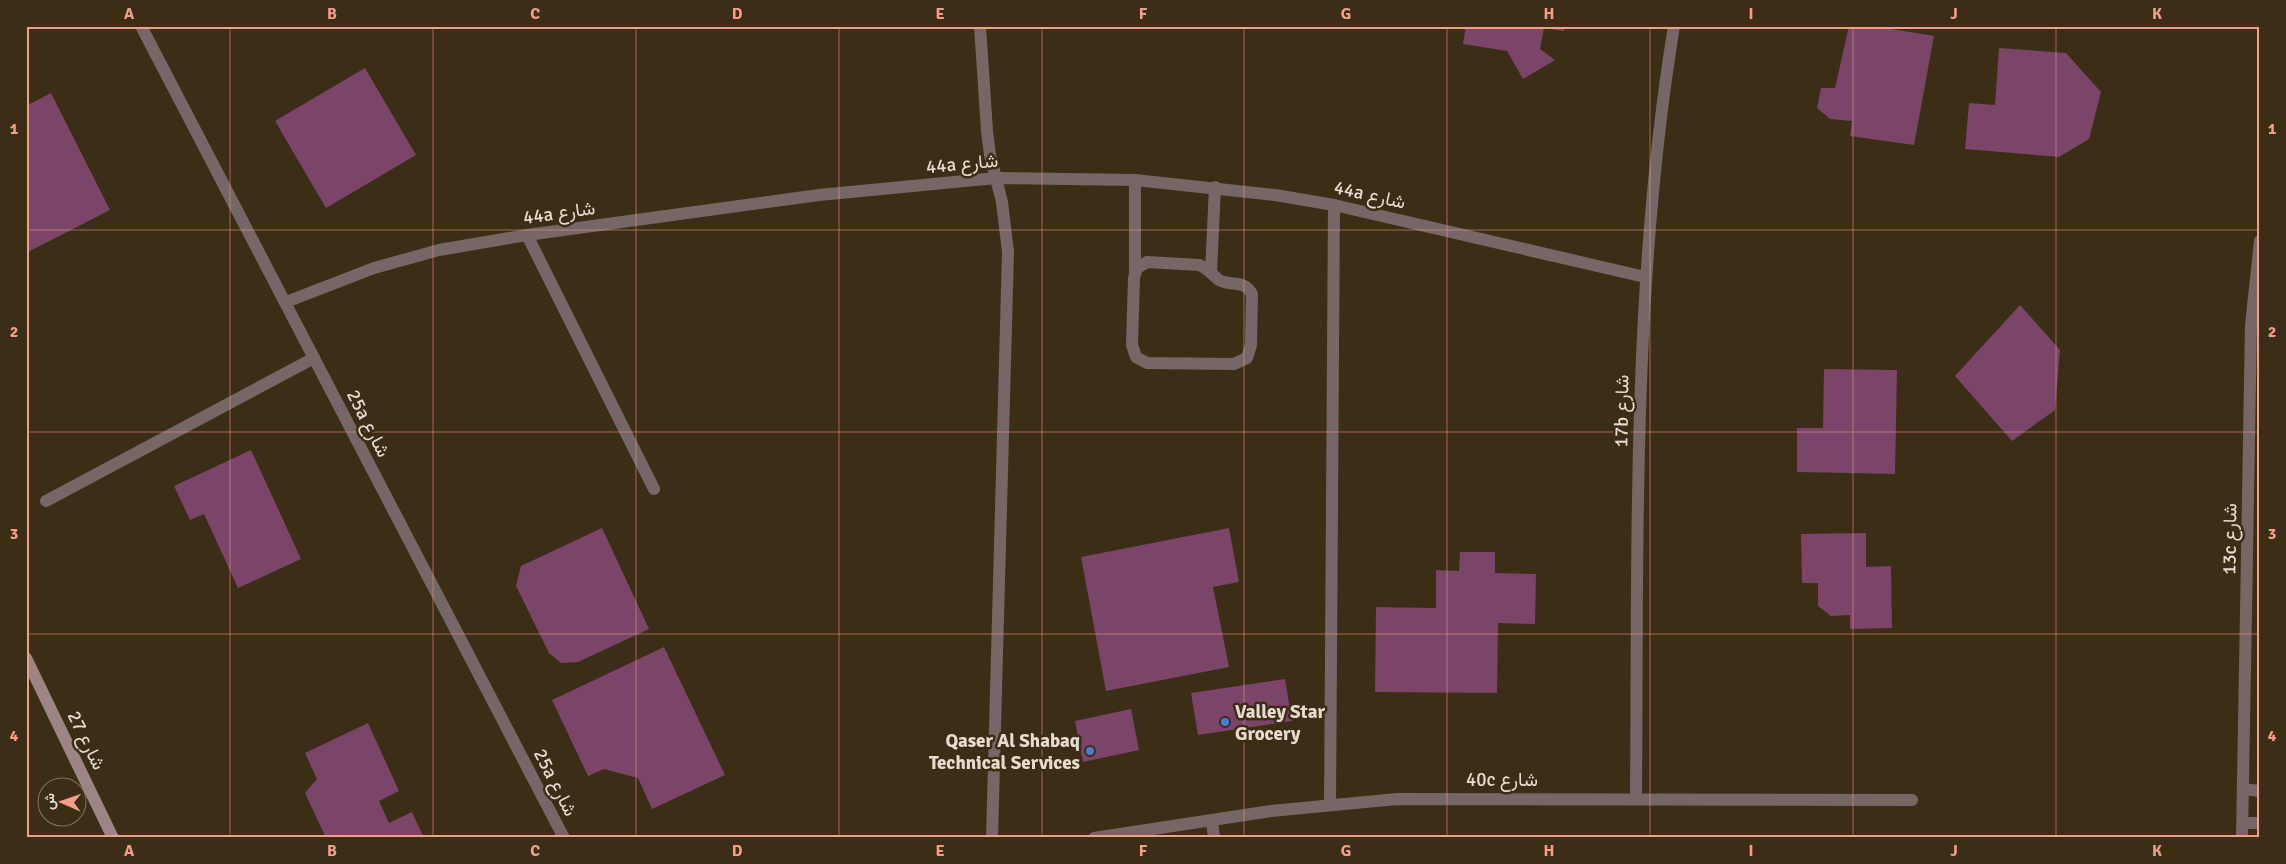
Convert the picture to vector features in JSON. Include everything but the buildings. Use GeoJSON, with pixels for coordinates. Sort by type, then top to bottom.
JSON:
{"type":"FeatureCollection","features":[{"type":"Feature","properties":{"kind":"street","name":"25a شارع"},"geometry":{"type":"LineString","coordinates":[[141,26],[564,838]]}},
{"type":"Feature","properties":{"kind":"street"},"geometry":{"type":"LineString","coordinates":[[980,26],[987,131],[1006,226],[1008,252],[992,838]]}},
{"type":"Feature","properties":{"kind":"street","name":"17b شارع"},"geometry":{"type":"LineString","coordinates":[[1636,798],[1640,407],[1645,277],[1654,169],[1674,26]]}},
{"type":"Feature","properties":{"kind":"street","name":"44a شارع"},"geometry":{"type":"LineString","coordinates":[[286,302],[374,268],[439,250],[527,235],[819,195],[996,178],[1134,180],[1214,187],[1334,204],[1645,277]]}},
{"type":"Feature","properties":{"kind":"street"},"geometry":{"type":"LineString","coordinates":[[1134,180],[1135,273],[1132,344],[1136,357],[1147,363],[1241,363],[1247,358],[1250,352],[1252,294],[1248,287],[1243,284],[1221,281],[1199,265],[1147,262],[1141,265],[1135,273]]}},
{"type":"Feature","properties":{"kind":"street"},"geometry":{"type":"LineString","coordinates":[[1211,272],[1214,187]]}},
{"type":"Feature","properties":{"kind":"street"},"geometry":{"type":"LineString","coordinates":[[1330,805],[1334,204]]}},
{"type":"Feature","properties":{"kind":"street"},"geometry":{"type":"LineString","coordinates":[[527,235],[654,489]]}},
{"type":"Feature","properties":{"kind":"street","name":"13c شارع"},"geometry":{"type":"LineString","coordinates":[[2242,838],[2250,325],[2260,241]]}},
{"type":"Feature","properties":{"kind":"street"},"geometry":{"type":"LineString","coordinates":[[46,501],[314,358]]}},
{"type":"Feature","properties":{"kind":"street","name":"شارع 27"},"geometry":{"type":"LineString","coordinates":[[26,658],[113,838]]}},
{"type":"Feature","properties":{"kind":"street"},"geometry":{"type":"LineString","coordinates":[[2243,790],[2260,791]]}},
{"type":"Feature","properties":{"kind":"street","name":"40c شارع"},"geometry":{"type":"LineString","coordinates":[[1094,838],[1330,805],[1397,799],[1912,800]]}},
{"type":"Feature","properties":{"kind":"street"},"geometry":{"type":"LineString","coordinates":[[1212,821],[1214,838]]}},
{"type":"Feature","properties":{"kind":"street"},"geometry":{"type":"LineString","coordinates":[[2243,824],[2260,823]]}},
{"type":"Feature","properties":{"kind":"place","name":"Valley Star Grocery"},"geometry":{"type":"Point","coordinates":[1225,722]}},
{"type":"Feature","properties":{"kind":"place","name":"Qaser Al Shabaq Technical Services"},"geometry":{"type":"Point","coordinates":[1090,751]}}]}
